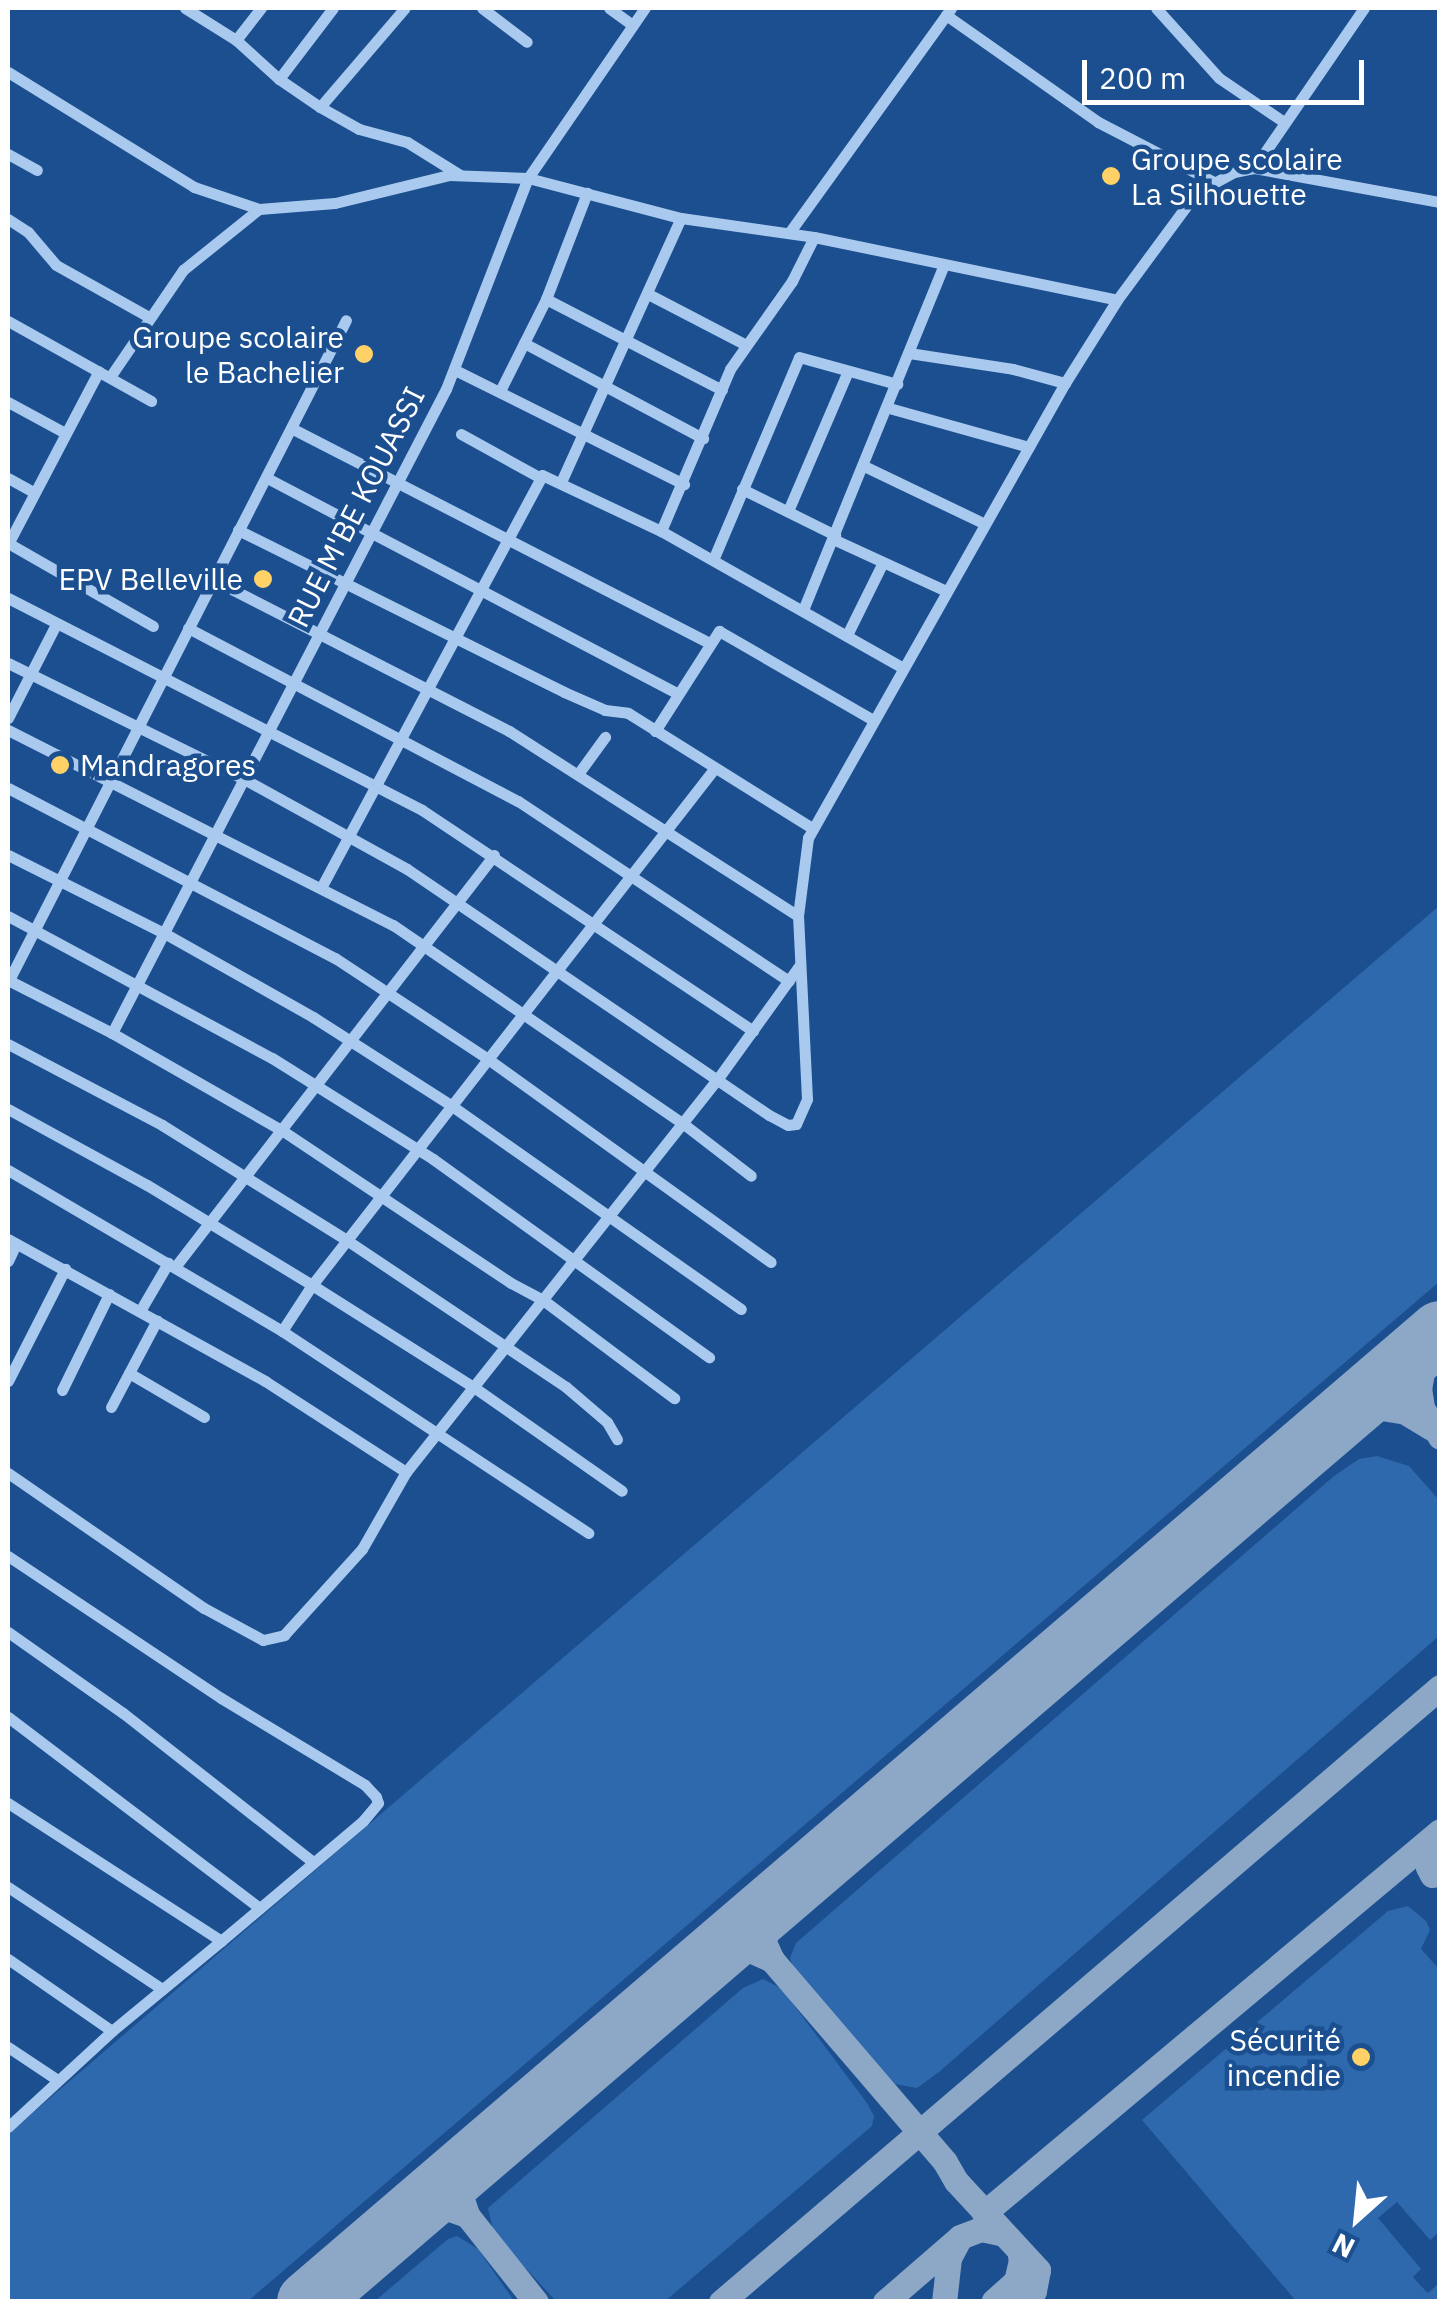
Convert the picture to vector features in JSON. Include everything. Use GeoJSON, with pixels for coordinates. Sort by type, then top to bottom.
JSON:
{"type":"FeatureCollection","features":[{"type":"Feature","properties":{"kind":"street"},"geometry":{"type":"LineString","coordinates":[[185,8],[236,40],[279,79],[320,107],[359,129],[407,142],[461,175]]}},
{"type":"Feature","properties":{"kind":"street"},"geometry":{"type":"LineString","coordinates":[[236,40],[261,8]]}},
{"type":"Feature","properties":{"kind":"street"},"geometry":{"type":"LineString","coordinates":[[279,79],[334,8]]}},
{"type":"Feature","properties":{"kind":"street"},"geometry":{"type":"LineString","coordinates":[[320,107],[404,8]]}},
{"type":"Feature","properties":{"kind":"street"},"geometry":{"type":"LineString","coordinates":[[482,8],[527,42]]}},
{"type":"Feature","properties":{"kind":"street"},"geometry":{"type":"LineString","coordinates":[[609,8],[632,25]]}},
{"type":"Feature","properties":{"kind":"street","name":"RUE M'BE KOUASSI"},"geometry":{"type":"LineString","coordinates":[[112,1033],[454,370],[528,178],[645,8]]}},
{"type":"Feature","properties":{"kind":"street"},"geometry":{"type":"LineString","coordinates":[[1156,8],[1219,78],[1284,122]]}},
{"type":"Feature","properties":{"kind":"street"},"geometry":{"type":"LineString","coordinates":[[1254,168],[1364,8]]}},
{"type":"Feature","properties":{"kind":"street"},"geometry":{"type":"LineString","coordinates":[[789,233],[949,11],[1098,122],[1212,181]]}},
{"type":"Feature","properties":{"kind":"street"},"geometry":{"type":"LineString","coordinates":[[8,72],[194,186],[259,209],[336,203],[461,175],[528,178],[681,218],[814,237],[1117,300]]}},
{"type":"Feature","properties":{"kind":"street"},"geometry":{"type":"LineString","coordinates":[[8,154],[37,170]]}},
{"type":"Feature","properties":{"kind":"street"},"geometry":{"type":"LineString","coordinates":[[8,663],[349,836],[458,901],[788,1125],[802,1118],[806,1099],[798,916],[812,828],[1065,384],[1117,300],[1196,193],[1212,181],[1254,168],[1440,202]]}},
{"type":"Feature","properties":{"kind":"street"},"geometry":{"type":"LineString","coordinates":[[500,391],[546,299],[587,192]]}},
{"type":"Feature","properties":{"kind":"street"},"geometry":{"type":"LineString","coordinates":[[153,626],[8,544],[64,433],[104,374],[183,270],[259,209]]}},
{"type":"Feature","properties":{"kind":"street"},"geometry":{"type":"LineString","coordinates":[[561,482],[650,295],[681,218]]}},
{"type":"Feature","properties":{"kind":"street"},"geometry":{"type":"LineString","coordinates":[[8,219],[28,232],[56,264],[149,316]]}},
{"type":"Feature","properties":{"kind":"street"},"geometry":{"type":"LineString","coordinates":[[661,531],[744,344],[792,282],[814,237]]}},
{"type":"Feature","properties":{"kind":"street"},"geometry":{"type":"LineString","coordinates":[[802,610],[944,265]]}},
{"type":"Feature","properties":{"kind":"street"},"geometry":{"type":"LineString","coordinates":[[650,295],[744,344]]}},
{"type":"Feature","properties":{"kind":"street"},"geometry":{"type":"LineString","coordinates":[[546,299],[722,390]]}},
{"type":"Feature","properties":{"kind":"street"},"geometry":{"type":"LineString","coordinates":[[346,320],[8,981],[112,1033],[282,1132],[510,1283],[542,1300],[674,1398]]}},
{"type":"Feature","properties":{"kind":"street"},"geometry":{"type":"LineString","coordinates":[[8,321],[151,401]]}},
{"type":"Feature","properties":{"kind":"street"},"geometry":{"type":"LineString","coordinates":[[524,343],[702,438]]}},
{"type":"Feature","properties":{"kind":"street"},"geometry":{"type":"LineString","coordinates":[[909,353],[1013,369],[1065,384]]}},
{"type":"Feature","properties":{"kind":"street"},"geometry":{"type":"LineString","coordinates":[[713,560],[799,356],[898,384]]}},
{"type":"Feature","properties":{"kind":"street"},"geometry":{"type":"LineString","coordinates":[[454,370],[684,484]]}},
{"type":"Feature","properties":{"kind":"street"},"geometry":{"type":"LineString","coordinates":[[788,511],[848,372]]}},
{"type":"Feature","properties":{"kind":"street"},"geometry":{"type":"LineString","coordinates":[[8,402],[64,433]]}},
{"type":"Feature","properties":{"kind":"street"},"geometry":{"type":"LineString","coordinates":[[888,408],[1029,447]]}},
{"type":"Feature","properties":{"kind":"street"},"geometry":{"type":"LineString","coordinates":[[293,429],[708,642]]}},
{"type":"Feature","properties":{"kind":"street"},"geometry":{"type":"LineString","coordinates":[[461,434],[539,477]]}},
{"type":"Feature","properties":{"kind":"street"},"geometry":{"type":"LineString","coordinates":[[864,466],[985,524]]}},
{"type":"Feature","properties":{"kind":"street"},"geometry":{"type":"LineString","coordinates":[[322,886],[539,477],[545,474],[661,531],[903,668]]}},
{"type":"Feature","properties":{"kind":"street"},"geometry":{"type":"LineString","coordinates":[[8,478],[33,492]]}},
{"type":"Feature","properties":{"kind":"street"},"geometry":{"type":"LineString","coordinates":[[267,478],[678,694]]}},
{"type":"Feature","properties":{"kind":"street"},"geometry":{"type":"LineString","coordinates":[[742,489],[946,592]]}},
{"type":"Feature","properties":{"kind":"street"},"geometry":{"type":"LineString","coordinates":[[238,530],[605,710],[622,710],[812,828]]}},
{"type":"Feature","properties":{"kind":"street"},"geometry":{"type":"LineString","coordinates":[[847,635],[883,562]]}},
{"type":"Feature","properties":{"kind":"street"},"geometry":{"type":"LineString","coordinates":[[212,580],[321,632],[509,731],[798,916]]}},
{"type":"Feature","properties":{"kind":"street"},"geometry":{"type":"LineString","coordinates":[[8,598],[422,810],[753,1032]]}},
{"type":"Feature","properties":{"kind":"street"},"geometry":{"type":"LineString","coordinates":[[8,718],[56,624]]}},
{"type":"Feature","properties":{"kind":"street"},"geometry":{"type":"LineString","coordinates":[[188,628],[518,801],[789,981]]}},
{"type":"Feature","properties":{"kind":"street"},"geometry":{"type":"LineString","coordinates":[[655,731],[708,642],[723,632],[873,720]]}},
{"type":"Feature","properties":{"kind":"street"},"geometry":{"type":"LineString","coordinates":[[8,730],[322,886],[424,946],[681,1122],[751,1176]]}},
{"type":"Feature","properties":{"kind":"street"},"geometry":{"type":"LineString","coordinates":[[578,774],[605,737]]}},
{"type":"Feature","properties":{"kind":"street"},"geometry":{"type":"LineString","coordinates":[[282,1331],[312,1285],[714,769]]}},
{"type":"Feature","properties":{"kind":"street"},"geometry":{"type":"LineString","coordinates":[[8,788],[336,958],[488,1059],[771,1262]]}},
{"type":"Feature","properties":{"kind":"street"},"geometry":{"type":"LineString","coordinates":[[8,855],[164,932],[350,1040],[452,1106],[741,1309]]}},
{"type":"Feature","properties":{"kind":"street"},"geometry":{"type":"LineString","coordinates":[[140,1311],[494,855]]}},
{"type":"Feature","properties":{"kind":"street"},"geometry":{"type":"LineString","coordinates":[[8,916],[316,1086],[418,1150],[708,1357]]}},
{"type":"Feature","properties":{"kind":"street"},"geometry":{"type":"LineString","coordinates":[[8,1472],[204,1608],[246,1632],[274,1640],[362,1549],[406,1472],[719,1077],[799,966]]}},
{"type":"Feature","properties":{"kind":"street"},"geometry":{"type":"LineString","coordinates":[[8,1044],[162,1125],[348,1241],[506,1344],[590,1406],[617,1439]]}},
{"type":"Feature","properties":{"kind":"street"},"geometry":{"type":"LineString","coordinates":[[8,1109],[312,1285],[475,1388],[622,1491]]}},
{"type":"Feature","properties":{"kind":"street"},"geometry":{"type":"LineString","coordinates":[[8,1170],[282,1331],[588,1533]]}},
{"type":"Feature","properties":{"kind":"street"},"geometry":{"type":"LineString","coordinates":[[8,1261],[12,1242],[265,1381],[406,1472]]}},
{"type":"Feature","properties":{"kind":"street"},"geometry":{"type":"LineString","coordinates":[[8,1381],[64,1269]]}},
{"type":"Feature","properties":{"kind":"street"},"geometry":{"type":"LineString","coordinates":[[62,1390],[109,1294]]}},
{"type":"Feature","properties":{"kind":"street"},"geometry":{"type":"LineString","coordinates":[[111,1407],[157,1320]]}},
{"type":"Feature","properties":{"kind":"street"},"geometry":{"type":"LineString","coordinates":[[129,1373],[204,1417]]}},
{"type":"Feature","properties":{"kind":"street"},"geometry":{"type":"LineString","coordinates":[[8,1556],[221,1698],[365,1786],[378,1803],[260,1908],[112,2030],[9,2124]]}},
{"type":"Feature","properties":{"kind":"street"},"geometry":{"type":"LineString","coordinates":[[8,1632],[123,1713],[312,1861]]}},
{"type":"Feature","properties":{"kind":"street"},"geometry":{"type":"LineString","coordinates":[[8,1717],[260,1908]]}},
{"type":"Feature","properties":{"kind":"street"},"geometry":{"type":"LineString","coordinates":[[8,1803],[221,1941]]}},
{"type":"Feature","properties":{"kind":"street"},"geometry":{"type":"LineString","coordinates":[[8,1887],[162,1989]]}},
{"type":"Feature","properties":{"kind":"street"},"geometry":{"type":"LineString","coordinates":[[8,1959],[112,2030]]}},
{"type":"Feature","properties":{"kind":"street"},"geometry":{"type":"LineString","coordinates":[[8,2048],[56,2079]]}},
{"type":"Feature","properties":{"kind":"shaded area"},"geometry":{"type":"Polygon","coordinates":[[[1439,906],[1439,1282],[248,2301],[8,2301],[8,2134],[1439,906]]]}},
{"type":"Feature","properties":{"kind":"shaded area"},"geometry":{"type":"Polygon","coordinates":[[[1377,1456],[1409,1466],[1439,1500],[1439,1636],[939,2072],[917,2088],[895,2084],[796,1976],[790,1958],[796,1943],[1334,1476],[1359,1459],[1377,1456]]]}},
{"type":"Feature","properties":{"kind":"shaded area"},"geometry":{"type":"Polygon","coordinates":[[[1408,1906],[1426,1921],[1430,1930],[1421,1949],[1439,1969],[1439,2232],[1430,2240],[1397,2202],[1378,2218],[1421,2269],[1413,2277],[1420,2285],[1428,2293],[1439,2283],[1439,2301],[1296,2301],[1142,2120],[1388,1911],[1408,1906]]]}},
{"type":"Feature","properties":{"kind":"shaded area"},"geometry":{"type":"Polygon","coordinates":[[[763,1979],[782,1989],[867,2103],[874,2116],[872,2126],[665,2301],[556,2301],[494,2234],[488,2208],[743,1988],[763,1979]]]}},
{"type":"Feature","properties":{"kind":"shaded area"},"geometry":{"type":"Polygon","coordinates":[[[457,2236],[478,2249],[514,2301],[375,2301],[448,2239],[457,2236]]]}},
{"type":"Feature","properties":{"kind":"taxiway"},"geometry":{"type":"LineString","coordinates":[[1439,1332],[1424,1361],[1419,1388],[1422,1408],[1440,1437]]}},
{"type":"Feature","properties":{"kind":"taxiway"},"geometry":{"type":"LineString","coordinates":[[1335,1421],[1381,1408],[1405,1412],[1432,1428]]}},
{"type":"Feature","properties":{"kind":"taxiway"},"geometry":{"type":"LineString","coordinates":[[721,2302],[1440,1687]]}},
{"type":"Feature","properties":{"kind":"taxiway"},"geometry":{"type":"LineString","coordinates":[[984,2213],[1440,1831]]}},
{"type":"Feature","properties":{"kind":"taxiway"},"geometry":{"type":"LineString","coordinates":[[1431,1839],[1428,1867],[1432,1875]]}},
{"type":"Feature","properties":{"kind":"taxiway"},"geometry":{"type":"LineString","coordinates":[[772,1904],[764,1942],[772,1960],[945,2162],[956,2181],[1038,2270],[1034,2291],[1021,2302]]}},
{"type":"Feature","properties":{"kind":"taxiway"},"geometry":{"type":"LineString","coordinates":[[713,1954],[743,1947],[772,1960]]}},
{"type":"Feature","properties":{"kind":"taxiway"},"geometry":{"type":"LineString","coordinates":[[470,2163],[461,2196],[467,2215],[536,2302]]}},
{"type":"Feature","properties":{"kind":"taxiway"},"geometry":{"type":"LineString","coordinates":[[417,2208],[438,2205],[467,2215]]}},
{"type":"Feature","properties":{"kind":"taxiway"},"geometry":{"type":"LineString","coordinates":[[885,2302],[960,2237],[981,2229],[1004,2234],[1019,2250],[1021,2260],[1016,2281],[994,2301]]}},
{"type":"Feature","properties":{"kind":"taxiway"},"geometry":{"type":"LineString","coordinates":[[944,2302],[949,2258],[959,2239]]}},
{"type":"Feature","properties":{"kind":"runway"},"geometry":{"type":"LineString","coordinates":[[308,2302],[1440,1332]]}},
{"type":"Feature","properties":{"kind":"place","name":"Groupe scolaire La Silhouette"},"geometry":{"type":"Point","coordinates":[1111,176]}},
{"type":"Feature","properties":{"kind":"place","name":"Groupe scolaire le Bachelier"},"geometry":{"type":"Point","coordinates":[364,354]}},
{"type":"Feature","properties":{"kind":"place","name":"EPV Belleville"},"geometry":{"type":"Point","coordinates":[263,579]}},
{"type":"Feature","properties":{"kind":"place","name":"Mandragores"},"geometry":{"type":"Point","coordinates":[60,765]}},
{"type":"Feature","properties":{"kind":"place","name":"Sécurité incendie"},"geometry":{"type":"Point","coordinates":[1361,2057]}}]}
